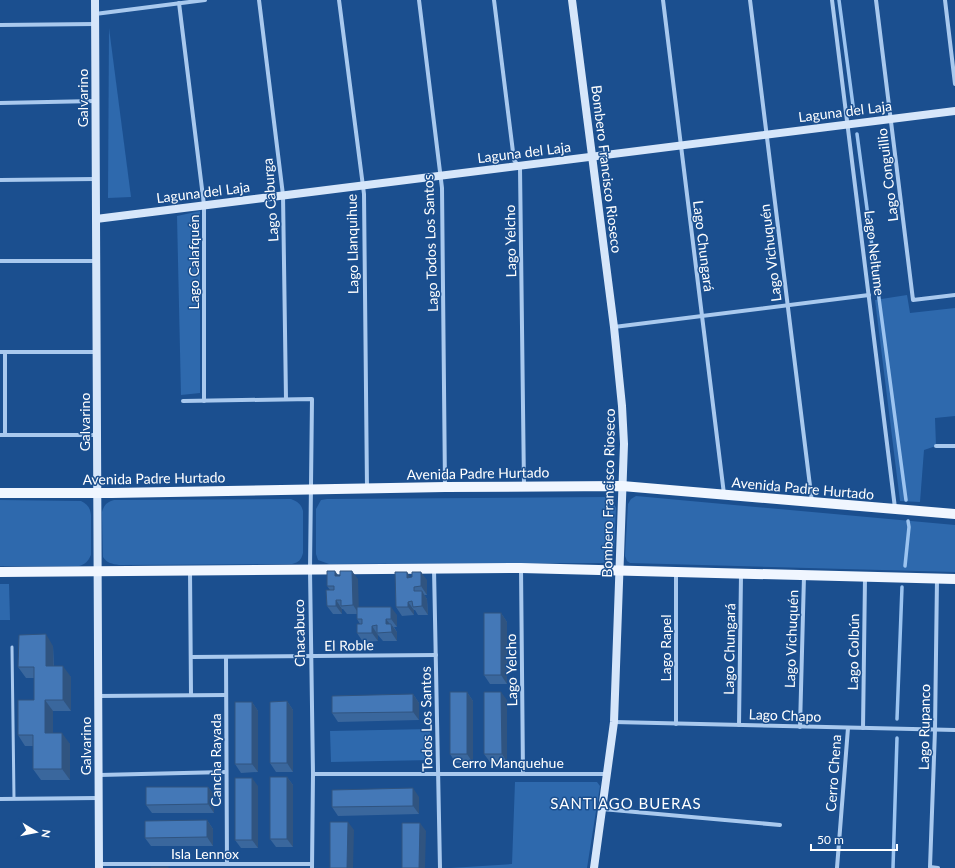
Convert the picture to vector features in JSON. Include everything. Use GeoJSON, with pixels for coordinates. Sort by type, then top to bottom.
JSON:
{"type":"FeatureCollection","features":[{"type":"Feature","properties":{"kind":"main road","name":"Avenida Padre Hurtado"},"geometry":{"type":"LineString","coordinates":[[0,493],[311,490],[445,486],[622,486],[955,514]]}},
{"type":"Feature","properties":{"kind":"main road"},"geometry":{"type":"LineString","coordinates":[[0,572],[521,568],[955,580]]}},
{"type":"Feature","properties":{"kind":"street","name":"Galvarino"},"geometry":{"type":"LineString","coordinates":[[95,0],[99,866]]}},
{"type":"Feature","properties":{"kind":"street"},"geometry":{"type":"LineString","coordinates":[[95,14],[205,0]]}},
{"type":"Feature","properties":{"kind":"street","name":"Lago Caburga"},"geometry":{"type":"LineString","coordinates":[[259,0],[283,195],[286,400]]}},
{"type":"Feature","properties":{"kind":"street","name":"Lago Llanquihue"},"geometry":{"type":"LineString","coordinates":[[339,0],[364,194],[367,488]]}},
{"type":"Feature","properties":{"kind":"street","name":"Lago Todos Los Santos"},"geometry":{"type":"LineString","coordinates":[[419,0],[442,188],[445,486]]}},
{"type":"Feature","properties":{"kind":"street","name":"Lago Yelcho"},"geometry":{"type":"LineString","coordinates":[[494,0],[514,160],[520,168],[524,486]]}},
{"type":"Feature","properties":{"kind":"street","name":"Bombero Francisco Rioseco"},"geometry":{"type":"LineString","coordinates":[[572,0],[614,327],[624,424],[614,722],[594,868]]}},
{"type":"Feature","properties":{"kind":"street","name":"Lago Chungará"},"geometry":{"type":"LineString","coordinates":[[663,0],[724,495]]}},
{"type":"Feature","properties":{"kind":"street","name":"Lago Vichuquén"},"geometry":{"type":"LineString","coordinates":[[750,0],[812,502]]}},
{"type":"Feature","properties":{"kind":"street","name":"Lago Neltume"},"geometry":{"type":"LineString","coordinates":[[832,0],[895,509]]}},
{"type":"Feature","properties":{"kind":"street","name":"Lago Conguillio"},"geometry":{"type":"LineString","coordinates":[[876,0],[913,300],[955,295]]}},
{"type":"Feature","properties":{"kind":"street"},"geometry":{"type":"LineString","coordinates":[[945,0],[955,84]]}},
{"type":"Feature","properties":{"kind":"street","name":"Lago Calafquén"},"geometry":{"type":"LineString","coordinates":[[179,3],[204,205],[204,402]]}},
{"type":"Feature","properties":{"kind":"street"},"geometry":{"type":"LineString","coordinates":[[0,25],[95,24]]}},
{"type":"Feature","properties":{"kind":"street"},"geometry":{"type":"LineString","coordinates":[[0,103],[96,101]]}},
{"type":"Feature","properties":{"kind":"street","name":"Laguna del Laja"},"geometry":{"type":"LineString","coordinates":[[96,219],[955,111]]}},
{"type":"Feature","properties":{"kind":"street"},"geometry":{"type":"LineString","coordinates":[[0,180],[96,179]]}},
{"type":"Feature","properties":{"kind":"street"},"geometry":{"type":"LineString","coordinates":[[0,261],[96,261]]}},
{"type":"Feature","properties":{"kind":"street"},"geometry":{"type":"LineString","coordinates":[[614,327],[869,295]]}},
{"type":"Feature","properties":{"kind":"street"},"geometry":{"type":"LineString","coordinates":[[96,352],[3,352],[2,435],[97,435]]}},
{"type":"Feature","properties":{"kind":"street","name":"Chacabuco"},"geometry":{"type":"LineString","coordinates":[[286,400],[312,399],[310,570],[313,774],[312,866]]}},
{"type":"Feature","properties":{"kind":"street"},"geometry":{"type":"LineString","coordinates":[[183,401],[204,402],[286,400]]}},
{"type":"Feature","properties":{"kind":"street"},"geometry":{"type":"LineString","coordinates":[[936,446],[955,446]]}},
{"type":"Feature","properties":{"kind":"street","name":"Lago Yelcho"},"geometry":{"type":"LineString","coordinates":[[521,568],[523,773]]}},
{"type":"Feature","properties":{"kind":"street","name":"Todos Los Santos"},"geometry":{"type":"LineString","coordinates":[[434,569],[440,868]]}},
{"type":"Feature","properties":{"kind":"street"},"geometry":{"type":"LineString","coordinates":[[190,570],[191,695]]}},
{"type":"Feature","properties":{"kind":"street","name":"Lago Rapel"},"geometry":{"type":"LineString","coordinates":[[676,572],[676,724]]}},
{"type":"Feature","properties":{"kind":"street","name":"Lago Chungará"},"geometry":{"type":"LineString","coordinates":[[739,725],[741,574]]}},
{"type":"Feature","properties":{"kind":"street","name":"Lago Vichuquén"},"geometry":{"type":"LineString","coordinates":[[800,727],[804,576]]}},
{"type":"Feature","properties":{"kind":"street","name":"Lago Colbún"},"geometry":{"type":"LineString","coordinates":[[862,728],[865,577]]}},
{"type":"Feature","properties":{"kind":"street","name":"Lago Rupanco"},"geometry":{"type":"LineString","coordinates":[[937,579],[936,730],[930,867],[938,868]]}},
{"type":"Feature","properties":{"kind":"street","name":"El Roble"},"geometry":{"type":"LineString","coordinates":[[191,657],[436,656]]}},
{"type":"Feature","properties":{"kind":"street","name":"Cancha Rayada"},"geometry":{"type":"LineString","coordinates":[[226,657],[227,864]]}},
{"type":"Feature","properties":{"kind":"street"},"geometry":{"type":"LineString","coordinates":[[98,696],[226,695]]}},
{"type":"Feature","properties":{"kind":"street","name":"Lago Chapo"},"geometry":{"type":"LineString","coordinates":[[614,722],[955,730]]}},
{"type":"Feature","properties":{"kind":"street","name":"Cerro Chena"},"geometry":{"type":"LineString","coordinates":[[837,868],[848,728]]}},
{"type":"Feature","properties":{"kind":"street"},"geometry":{"type":"LineString","coordinates":[[98,775],[226,772]]}},
{"type":"Feature","properties":{"kind":"street","name":"Cerro Manquehue"},"geometry":{"type":"LineString","coordinates":[[313,774],[607,774]]}},
{"type":"Feature","properties":{"kind":"street"},"geometry":{"type":"LineString","coordinates":[[0,798],[98,798]]}},
{"type":"Feature","properties":{"kind":"street"},"geometry":{"type":"LineString","coordinates":[[602,809],[780,825]]}},
{"type":"Feature","properties":{"kind":"street","name":"Isla Lennox"},"geometry":{"type":"LineString","coordinates":[[99,866],[187,866],[227,864],[312,866]]}},
{"type":"Feature","properties":{"kind":"lane"},"geometry":{"type":"LineString","coordinates":[[12,647],[14,798]]}},
{"type":"Feature","properties":{"kind":"shaded area"},"geometry":{"type":"Polygon","coordinates":[[[109,28],[131,197],[108,198],[109,28]]]}},
{"type":"Feature","properties":{"kind":"shaded area"},"geometry":{"type":"Polygon","coordinates":[[[200,211],[200,393],[181,395],[177,216],[200,211]]]}},
{"type":"Feature","properties":{"kind":"shaded area"},"geometry":{"type":"Polygon","coordinates":[[[907,295],[910,313],[955,308],[955,416],[935,418],[936,446],[924,450],[920,502],[900,501],[875,300],[907,295]]]}},
{"type":"Feature","properties":{"kind":"shaded area"},"geometry":{"type":"Polygon","coordinates":[[[636,496],[955,525],[955,572],[630,563],[627,561],[625,556],[628,504],[631,499],[636,496]]]}},
{"type":"Feature","properties":{"kind":"shaded area"},"geometry":{"type":"Polygon","coordinates":[[[611,498],[616,508],[614,554],[607,562],[602,563],[329,564],[318,560],[316,554],[316,509],[321,500],[611,498]]]}},
{"type":"Feature","properties":{"kind":"shaded area"},"geometry":{"type":"Polygon","coordinates":[[[291,499],[299,504],[303,511],[303,553],[299,560],[292,564],[119,565],[106,561],[103,557],[102,512],[106,504],[114,500],[291,499]]]}},
{"type":"Feature","properties":{"kind":"shaded area"},"geometry":{"type":"Polygon","coordinates":[[[0,500],[81,501],[85,503],[91,512],[91,555],[89,559],[79,566],[0,566],[0,500]]]}},
{"type":"Feature","properties":{"kind":"shaded area"},"geometry":{"type":"Polygon","coordinates":[[[0,584],[9,584],[10,620],[0,620],[0,584]]]}},
{"type":"Feature","properties":{"kind":"shaded area"},"geometry":{"type":"Polygon","coordinates":[[[430,729],[432,760],[331,762],[330,731],[430,729]]]}},
{"type":"Feature","properties":{"kind":"shaded area"},"geometry":{"type":"Polygon","coordinates":[[[515,782],[597,782],[600,786],[587,868],[450,868],[512,864],[515,782]]]}},
{"type":"Feature","properties":{"kind":"building"},"geometry":{"type":"Polygon","coordinates":[[[327,571],[335,571],[335,576],[340,576],[340,571],[352,571],[353,605],[341,606],[341,600],[336,600],[336,606],[327,606],[326,590],[334,590],[334,586],[327,586],[327,571]]]}},
{"type":"Feature","properties":{"kind":"building"},"geometry":{"type":"Polygon","coordinates":[[[395,572],[407,572],[407,578],[412,577],[412,572],[421,572],[421,586],[414,587],[414,591],[422,591],[422,606],[413,607],[412,601],[408,602],[408,607],[396,607],[395,572]]]}},
{"type":"Feature","properties":{"kind":"building"},"geometry":{"type":"Polygon","coordinates":[[[357,607],[391,607],[391,619],[386,619],[386,624],[391,624],[392,632],[377,633],[377,625],[372,626],[372,633],[357,633],[357,624],[362,624],[362,619],[357,619],[357,607]]]}},
{"type":"Feature","properties":{"kind":"building"},"geometry":{"type":"Polygon","coordinates":[[[484,613],[501,613],[501,675],[484,675],[484,613]]]}},
{"type":"Feature","properties":{"kind":"building"},"geometry":{"type":"Polygon","coordinates":[[[46,634],[46,666],[63,666],[63,700],[45,700],[45,733],[62,733],[62,769],[33,769],[33,735],[18,735],[18,700],[34,700],[34,667],[18,667],[19,635],[46,634]]]}},
{"type":"Feature","properties":{"kind":"building"},"geometry":{"type":"Polygon","coordinates":[[[450,692],[467,692],[467,754],[450,754],[450,692]]]}},
{"type":"Feature","properties":{"kind":"building"},"geometry":{"type":"Polygon","coordinates":[[[484,692],[501,692],[502,754],[484,754],[484,692]]]}},
{"type":"Feature","properties":{"kind":"building"},"geometry":{"type":"Polygon","coordinates":[[[413,694],[413,712],[332,713],[332,696],[413,694]]]}},
{"type":"Feature","properties":{"kind":"building"},"geometry":{"type":"Polygon","coordinates":[[[287,701],[287,763],[270,763],[270,702],[287,701]]]}},
{"type":"Feature","properties":{"kind":"building"},"geometry":{"type":"Polygon","coordinates":[[[235,702],[252,702],[252,764],[235,764],[235,702]]]}},
{"type":"Feature","properties":{"kind":"building"},"geometry":{"type":"Polygon","coordinates":[[[270,777],[287,777],[287,839],[270,839],[270,777]]]}},
{"type":"Feature","properties":{"kind":"building"},"geometry":{"type":"Polygon","coordinates":[[[235,778],[252,778],[252,840],[235,840],[235,778]]]}},
{"type":"Feature","properties":{"kind":"building"},"geometry":{"type":"Polygon","coordinates":[[[146,787],[208,787],[208,804],[146,805],[146,787]]]}},
{"type":"Feature","properties":{"kind":"building"},"geometry":{"type":"Polygon","coordinates":[[[413,788],[413,806],[332,807],[332,790],[413,788]]]}},
{"type":"Feature","properties":{"kind":"building"},"geometry":{"type":"Polygon","coordinates":[[[207,820],[207,837],[145,838],[145,821],[207,820]]]}},
{"type":"Feature","properties":{"kind":"building"},"geometry":{"type":"Polygon","coordinates":[[[330,822],[348,822],[347,868],[330,868],[330,822]]]}},
{"type":"Feature","properties":{"kind":"building"},"geometry":{"type":"Polygon","coordinates":[[[402,823],[420,823],[419,868],[402,868],[402,823]]]}},
{"type":"Feature","properties":{"kind":"building"},"geometry":{"type":"Polygon","coordinates":[[[168,867],[168,868],[151,868],[168,867]]]}},
{"type":"Feature","properties":{"kind":"waterway"},"geometry":{"type":"LineString","coordinates":[[839,0],[854,113]]}},
{"type":"Feature","properties":{"kind":"waterway"},"geometry":{"type":"LineString","coordinates":[[857,134],[906,500]]}},
{"type":"Feature","properties":{"kind":"waterway"},"geometry":{"type":"LineString","coordinates":[[905,566],[909,527],[908,521]]}},
{"type":"Feature","properties":{"kind":"waterway"},"geometry":{"type":"LineString","coordinates":[[897,719],[902,587]]}},
{"type":"Feature","properties":{"kind":"waterway"},"geometry":{"type":"LineString","coordinates":[[893,868],[897,738]]}},
{"type":"Feature","properties":{"kind":"district","name":"SANTIAGO BUERAS"},"geometry":{"type":"Point","coordinates":[626,803]}}]}
